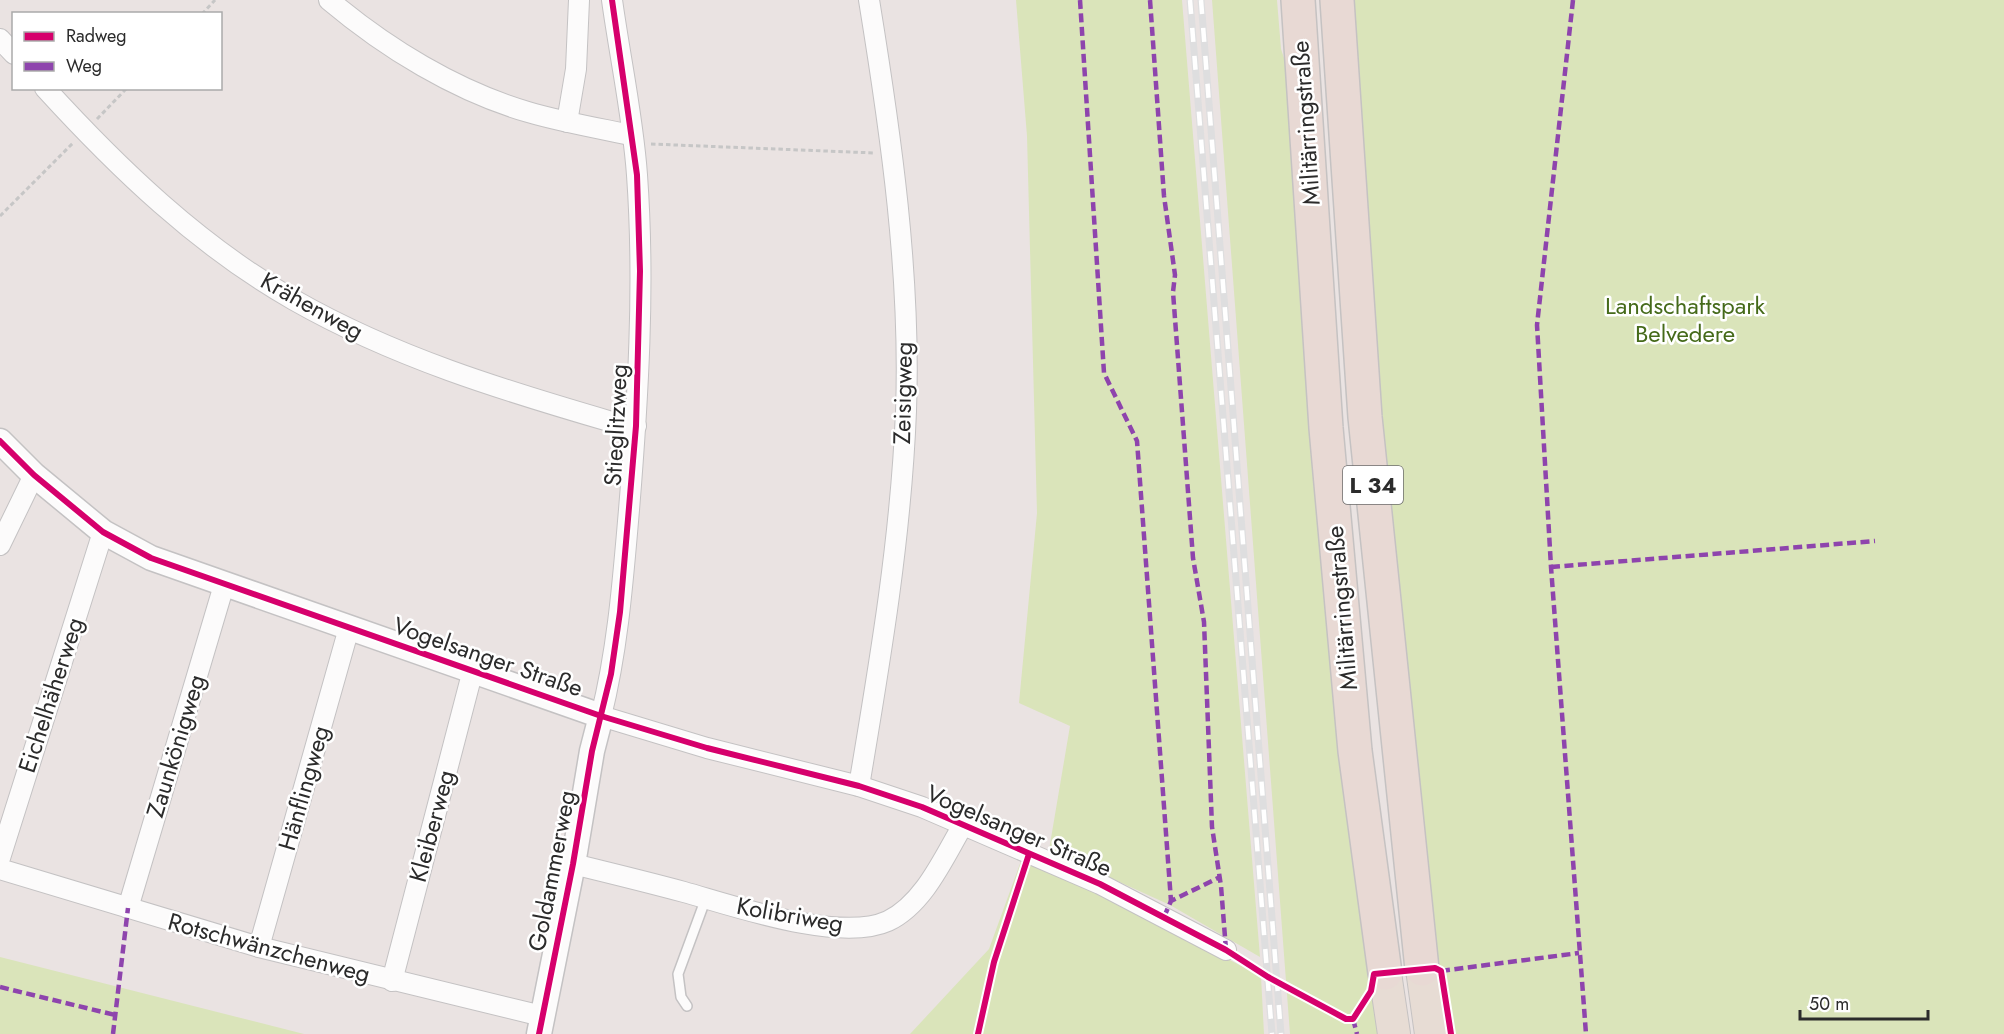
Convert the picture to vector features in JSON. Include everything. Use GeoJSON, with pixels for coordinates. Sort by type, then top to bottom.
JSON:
{"type":"FeatureCollection","features":[{"type":"Feature","properties":{"kind":"highway","name":"Militärringstraße"},"geometry":{"type":"LineString","coordinates":[[1298,0],[1333,500],[1355,751],[1385,973]]}},
{"type":"Feature","properties":{"kind":"highway","name":"Militärringstraße"},"geometry":{"type":"LineString","coordinates":[[1337,0],[1365,417],[1422,969]]}},
{"type":"Feature","properties":{"kind":"main road","name":"Militärringstraße"},"geometry":{"type":"LineString","coordinates":[[1422,969],[1431,1034]]}},
{"type":"Feature","properties":{"kind":"main road","name":"Militärringstraße"},"geometry":{"type":"LineString","coordinates":[[1385,973],[1394,1034]]}},
{"type":"Feature","properties":{"kind":"street"},"geometry":{"type":"LineString","coordinates":[[329,0],[398,51],[443,76],[526,111],[633,139]]}},
{"type":"Feature","properties":{"kind":"street"},"geometry":{"type":"LineString","coordinates":[[567,122],[576,69],[579,0]]}},
{"type":"Feature","properties":{"kind":"street","name":"Stieglitzweg"},"geometry":{"type":"LineString","coordinates":[[601,716],[611,674],[620,612],[636,426],[640,271],[637,175],[612,0]]}},
{"type":"Feature","properties":{"kind":"street","name":"Zeisigweg"},"geometry":{"type":"LineString","coordinates":[[859,786],[888,612],[906,410],[903,278],[891,154],[869,0]]}},
{"type":"Feature","properties":{"kind":"street"},"geometry":{"type":"LineString","coordinates":[[0,39],[12,52]]}},
{"type":"Feature","properties":{"kind":"street","name":"Krähenweg"},"geometry":{"type":"LineString","coordinates":[[47,90],[84,131],[165,207],[217,248],[293,299],[346,327],[451,373],[612,422],[636,426]]}},
{"type":"Feature","properties":{"kind":"street","name":"Vogelsanger Straße"},"geometry":{"type":"LineString","coordinates":[[0,441],[34,475],[103,532],[151,558],[601,716],[707,748],[859,786],[963,825],[1100,884],[1226,950]]}},
{"type":"Feature","properties":{"kind":"street"},"geometry":{"type":"LineString","coordinates":[[0,545],[34,475]]}},
{"type":"Feature","properties":{"kind":"street","name":"Eichelhäherweg"},"geometry":{"type":"LineString","coordinates":[[0,858],[103,532]]}},
{"type":"Feature","properties":{"kind":"street","name":"Zaunkönigweg"},"geometry":{"type":"LineString","coordinates":[[128,908],[224,585]]}},
{"type":"Feature","properties":{"kind":"street","name":"Hänflingweg"},"geometry":{"type":"LineString","coordinates":[[259,947],[349,628]]}},
{"type":"Feature","properties":{"kind":"street","name":"Kleiberweg"},"geometry":{"type":"LineString","coordinates":[[392,981],[473,670]]}},
{"type":"Feature","properties":{"kind":"street","name":"Goldammerweg"},"geometry":{"type":"LineString","coordinates":[[540,1025],[573,864],[592,751],[601,716]]}},
{"type":"Feature","properties":{"kind":"street","name":"Kolibriweg"},"geometry":{"type":"LineString","coordinates":[[573,864],[798,921],[828,926],[864,927],[888,921],[905,910],[920,894],[963,825]]}},
{"type":"Feature","properties":{"kind":"street","name":"Rotschwänzchenweg"},"geometry":{"type":"LineString","coordinates":[[0,869],[259,947],[392,981],[540,1025]]}},
{"type":"Feature","properties":{"kind":"lane"},"geometry":{"type":"LineString","coordinates":[[687,1006],[681,997],[678,974],[706,898]]}},
{"type":"Feature","properties":{"kind":"path"},"geometry":{"type":"LineString","coordinates":[[204,12],[215,0]]}},
{"type":"Feature","properties":{"kind":"path"},"geometry":{"type":"LineString","coordinates":[[0,216],[125,90]]}},
{"type":"Feature","properties":{"kind":"path"},"geometry":{"type":"LineString","coordinates":[[633,139],[891,154]]}},
{"type":"Feature","properties":{"kind":"green space"},"geometry":{"type":"Polygon","coordinates":[[[1016,0],[1182,0],[1260,957],[1170,905],[1049,850],[1070,726],[1019,703],[1037,513],[1027,136],[1016,0]]]}},
{"type":"Feature","properties":{"kind":"green space"},"geometry":{"type":"Polygon","coordinates":[[[1212,0],[1277,0],[1281,49],[1288,70],[1314,483],[1358,869],[1380,1034],[1290,1034],[1212,0]]]}},
{"type":"Feature","properties":{"kind":"green space","name":"Landschaftspark Belvedere"},"geometry":{"type":"Polygon","coordinates":[[[1344,0],[2004,0],[2004,1034],[1443,1034],[1387,592],[1344,0]]]}},
{"type":"Feature","properties":{"kind":"green space"},"geometry":{"type":"Polygon","coordinates":[[[1021,861],[1095,891],[1261,976],[1264,1034],[910,1034],[989,949],[1021,861]]]}},
{"type":"Feature","properties":{"kind":"green space"},"geometry":{"type":"Polygon","coordinates":[[[0,957],[304,1034],[0,1034],[0,957]]]}},
{"type":"Feature","properties":{"kind":"railway"},"geometry":{"type":"LineString","coordinates":[[1190,0],[1272,1034]]}},
{"type":"Feature","properties":{"kind":"railway"},"geometry":{"type":"LineString","coordinates":[[1201,0],[1281,1034]]}},
{"type":"Feature","properties":{"kind":"marked path"},"geometry":{"type":"LineString","coordinates":[[1080,0],[1104,373],[1137,441],[1171,901]]}},
{"type":"Feature","properties":{"kind":"marked path"},"geometry":{"type":"LineString","coordinates":[[1150,0],[1164,196],[1175,275],[1173,292],[1193,558],[1204,622],[1212,827],[1221,886],[1226,950],[1229,952]]}},
{"type":"Feature","properties":{"kind":"marked path"},"geometry":{"type":"LineString","coordinates":[[1573,0],[1537,325],[1551,567],[1586,1034]]}},
{"type":"Feature","properties":{"kind":"marked path"},"geometry":{"type":"LineString","coordinates":[[1551,567],[1875,541]]}},
{"type":"Feature","properties":{"kind":"marked path"},"geometry":{"type":"LineString","coordinates":[[1164,917],[1171,901],[1220,877]]}},
{"type":"Feature","properties":{"kind":"marked path"},"geometry":{"type":"LineString","coordinates":[[113,1034],[128,908]]}},
{"type":"Feature","properties":{"kind":"marked path"},"geometry":{"type":"LineString","coordinates":[[1441,971],[1579,953]]}},
{"type":"Feature","properties":{"kind":"marked path"},"geometry":{"type":"LineString","coordinates":[[0,987],[115,1015]]}},
{"type":"Feature","properties":{"kind":"marked path"},"geometry":{"type":"LineString","coordinates":[[1353,1019],[1357,1034]]}},
{"type":"Feature","properties":{"kind":"cycle path"},"geometry":{"type":"LineString","coordinates":[[539,1034],[573,864],[592,751],[611,674],[620,612],[636,426],[640,271],[637,175],[612,0]]}},
{"type":"Feature","properties":{"kind":"cycle path"},"geometry":{"type":"LineString","coordinates":[[0,441],[34,475],[103,532],[151,558],[601,716],[707,748],[859,786],[922,807],[1100,884],[1226,950],[1268,977],[1346,1019],[1353,1019],[1371,991],[1374,974],[1435,968],[1441,971],[1451,1034]]}},
{"type":"Feature","properties":{"kind":"cycle path"},"geometry":{"type":"LineString","coordinates":[[978,1034],[994,962],[1029,854]]}}]}
